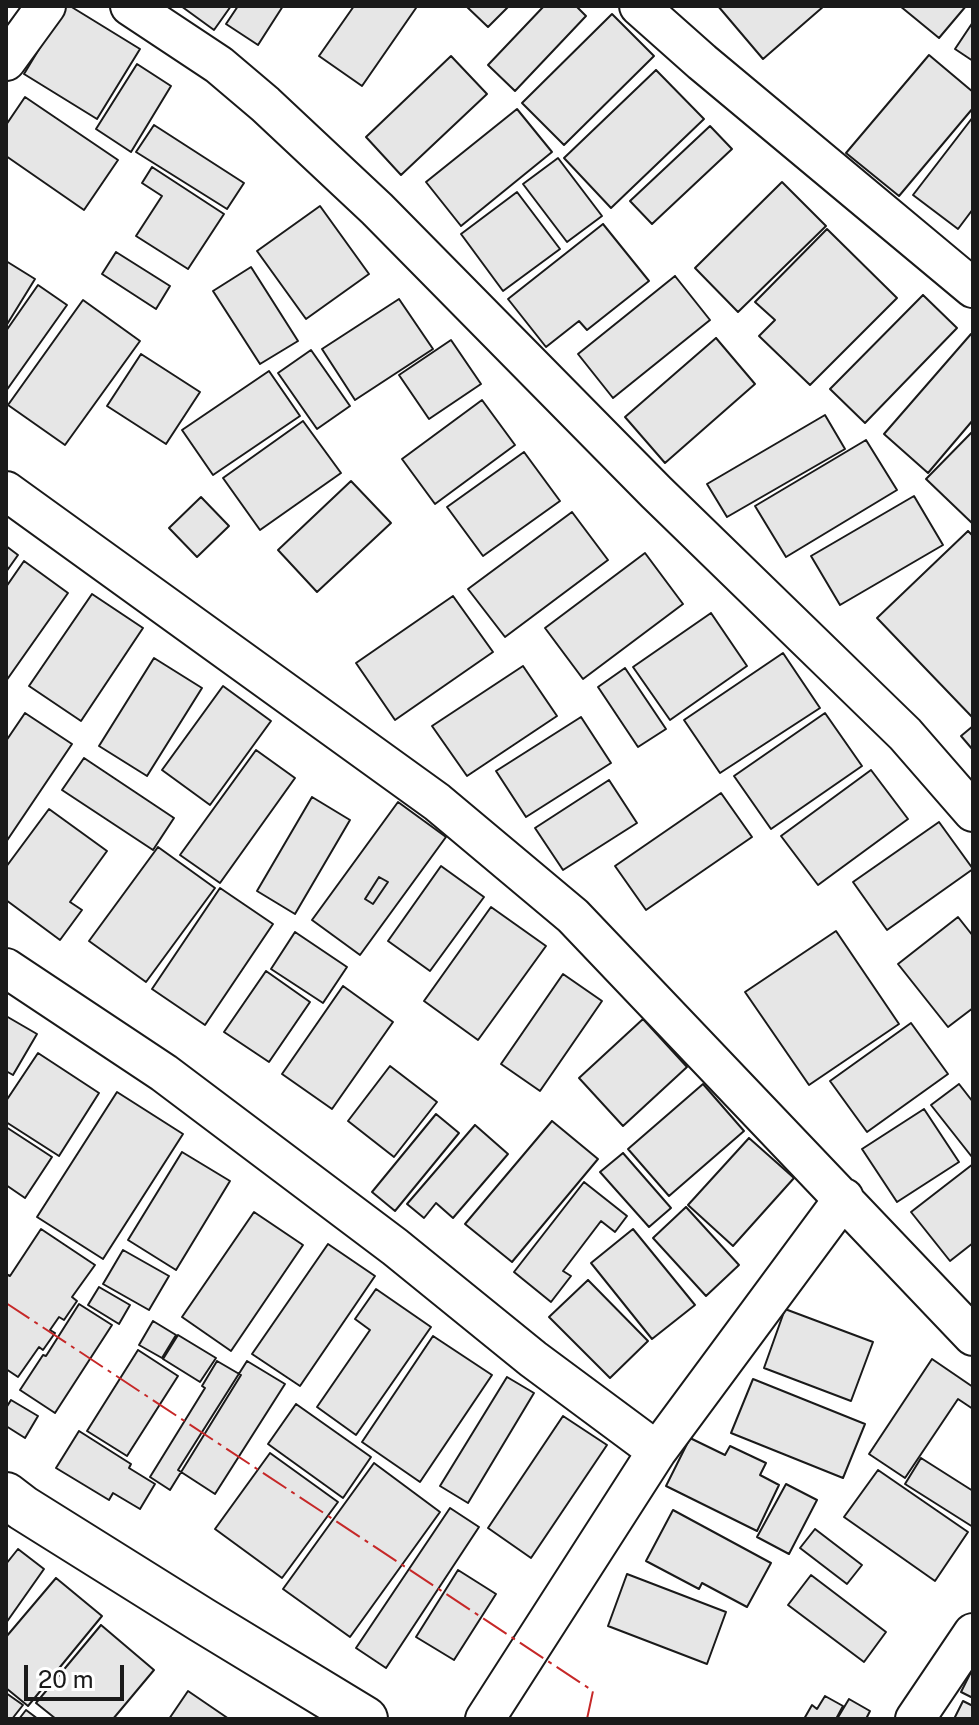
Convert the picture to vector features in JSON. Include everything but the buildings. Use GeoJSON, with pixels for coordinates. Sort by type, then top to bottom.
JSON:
{"type":"FeatureCollection","features":[{"type":"Feature","properties":{"kind":"main road"},"geometry":{"type":"LineString","coordinates":[[12,1511],[202,1620],[365,1719]]}},
{"type":"Feature","properties":{"kind":"street"},"geometry":{"type":"LineString","coordinates":[[6,61],[46,6]]}},
{"type":"Feature","properties":{"kind":"street"},"geometry":{"type":"LineString","coordinates":[[130,6],[219,65],[377,209],[656,492],[905,734],[973,812]]}},
{"type":"Feature","properties":{"kind":"street"},"geometry":{"type":"LineString","coordinates":[[639,6],[973,288]]}},
{"type":"Feature","properties":{"kind":"street"},"geometry":{"type":"LineString","coordinates":[[6,491],[437,802],[573,916],[973,1336]]}},
{"type":"Feature","properties":{"kind":"street"},"geometry":{"type":"LineString","coordinates":[[6,968],[164,1073],[395,1247],[533,1359],[657,1451]]}},
{"type":"Feature","properties":{"kind":"street"},"geometry":{"type":"LineString","coordinates":[[485,1719],[657,1451],[844,1198]]}},
{"type":"Feature","properties":{"kind":"street"},"geometry":{"type":"LineString","coordinates":[[915,1719],[973,1633]]}},
{"type":"Feature","properties":{"kind":"power"},"geometry":{"type":"LineString","coordinates":[[6,1303],[593,1691],[587,1719]]}}]}
